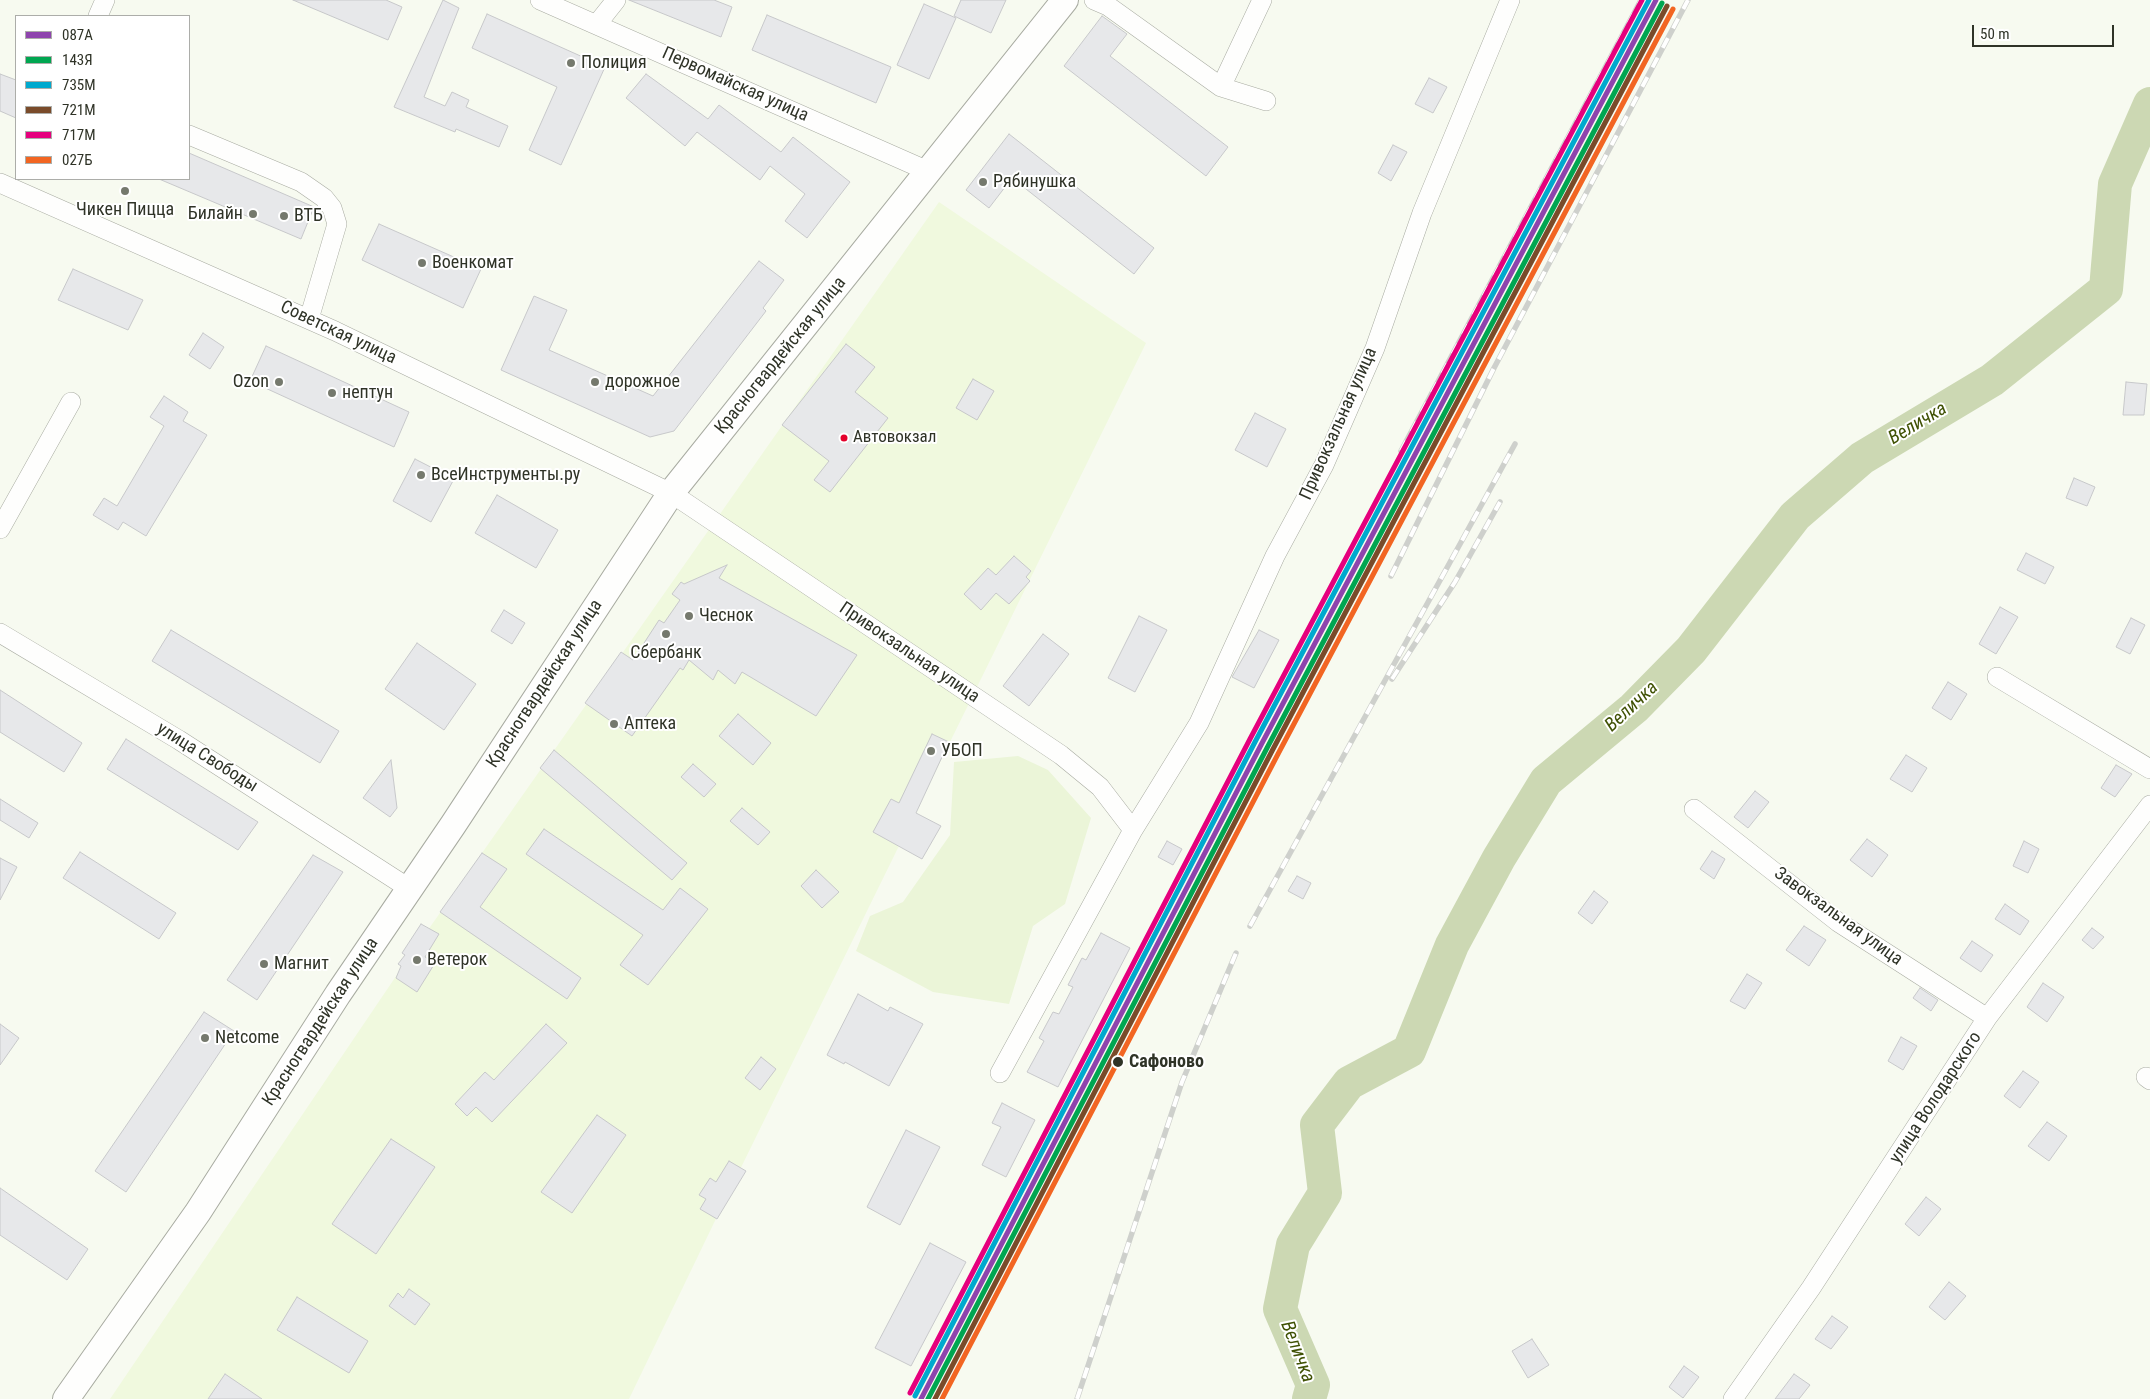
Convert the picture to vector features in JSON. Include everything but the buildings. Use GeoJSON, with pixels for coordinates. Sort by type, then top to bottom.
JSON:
{"type":"FeatureCollection","features":[{"type":"Feature","properties":{"kind":"street"},"geometry":{"type":"LineString","coordinates":[[98,15],[105,0]]}},
{"type":"Feature","properties":{"kind":"street","name":"Первомайская улица"},"geometry":{"type":"LineString","coordinates":[[540,0],[930,172]]}},
{"type":"Feature","properties":{"kind":"street"},"geometry":{"type":"LineString","coordinates":[[597,24],[616,0]]}},
{"type":"Feature","properties":{"kind":"street","name":"Красногвардейская улица"},"geometry":{"type":"LineString","coordinates":[[66,1399],[198,1212],[333,1002],[410,889],[671,493],[1066,0]]}},
{"type":"Feature","properties":{"kind":"street"},"geometry":{"type":"LineString","coordinates":[[1094,0],[1108,6],[1221,87],[1266,102]]}},
{"type":"Feature","properties":{"kind":"street"},"geometry":{"type":"LineString","coordinates":[[1221,87],[1262,0]]}},
{"type":"Feature","properties":{"kind":"street","name":"Привокзальная улица"},"geometry":{"type":"LineString","coordinates":[[1000,1073],[1133,830],[1199,723],[1275,556],[1324,465],[1374,348],[1422,213],[1510,0]]}},
{"type":"Feature","properties":{"kind":"street"},"geometry":{"type":"LineString","coordinates":[[190,135],[301,182],[324,198],[332,208],[337,224],[309,319]]}},
{"type":"Feature","properties":{"kind":"street","name":"Советская улица"},"geometry":{"type":"LineString","coordinates":[[0,183],[309,319],[671,493]]}},
{"type":"Feature","properties":{"kind":"street"},"geometry":{"type":"LineString","coordinates":[[0,529],[71,402]]}},
{"type":"Feature","properties":{"kind":"street","name":"Привокзальная улица"},"geometry":{"type":"LineString","coordinates":[[671,493],[1061,755],[1100,787],[1133,830]]}},
{"type":"Feature","properties":{"kind":"street","name":"улица Свободы"},"geometry":{"type":"LineString","coordinates":[[0,634],[179,740],[410,889]]}},
{"type":"Feature","properties":{"kind":"street"},"geometry":{"type":"LineString","coordinates":[[1997,678],[2150,769]]}},
{"type":"Feature","properties":{"kind":"street","name":"улица Володарского"},"geometry":{"type":"LineString","coordinates":[[1733,1399],[1811,1288],[1987,1018],[2150,805]]}},
{"type":"Feature","properties":{"kind":"street","name":"Завокзальная улица"},"geometry":{"type":"LineString","coordinates":[[1694,809],[1838,922],[1987,1018]]}},
{"type":"Feature","properties":{"kind":"shaded area"},"geometry":{"type":"Polygon","coordinates":[[[939,202],[1146,343],[629,1399],[110,1399],[409,957],[939,202]]]}},
{"type":"Feature","properties":{"kind":"shaded area"},"geometry":{"type":"Polygon","coordinates":[[[1018,756],[1048,770],[1091,818],[1065,904],[1033,926],[1009,1004],[933,992],[856,951],[870,916],[903,902],[950,835],[954,762],[1018,756]]]}},
{"type":"Feature","properties":{"kind":"waterway","name":"Величка"},"geometry":{"type":"LineString","coordinates":[[1309,1399],[1313,1385],[1280,1309],[1293,1245],[1325,1193],[1317,1125],[1349,1083],[1409,1051],[1452,945],[1499,858],[1546,781],[1634,708],[1691,650],[1795,516],[1862,458],[1992,380],[2106,289],[2115,184],[2150,104]]}},
{"type":"Feature","properties":{"kind":"railway"},"geometry":{"type":"LineString","coordinates":[[1401,451],[1641,0]]}},
{"type":"Feature","properties":{"kind":"railway"},"geometry":{"type":"LineString","coordinates":[[1391,576],[1494,368],[1688,0]]}},
{"type":"Feature","properties":{"kind":"railway"},"geometry":{"type":"LineString","coordinates":[[1250,926],[1515,444]]}},
{"type":"Feature","properties":{"kind":"railway"},"geometry":{"type":"LineString","coordinates":[[1392,679],[1455,582],[1500,502]]}},
{"type":"Feature","properties":{"kind":"railway"},"geometry":{"type":"LineString","coordinates":[[1077,1399],[1182,1082],[1236,953]]}},
{"type":"Feature","properties":{"kind":"transit line","name":"717М"},"geometry":{"type":"LineString","coordinates":[[910,1393],[1250,739],[1642,0]]}},
{"type":"Feature","properties":{"kind":"transit line","name":"735М"},"geometry":{"type":"LineString","coordinates":[[915,1396],[1255,742],[1649,0]]}},
{"type":"Feature","properties":{"kind":"transit line","name":"087А"},"geometry":{"type":"LineString","coordinates":[[921,1399],[1261,745],[1656,0]]}},
{"type":"Feature","properties":{"kind":"transit line","name":"143Я"},"geometry":{"type":"LineString","coordinates":[[928,1399],[1267,748],[1662,3]]}},
{"type":"Feature","properties":{"kind":"transit line","name":"721М"},"geometry":{"type":"LineString","coordinates":[[935,1399],[1272,751],[1667,6]]}},
{"type":"Feature","properties":{"kind":"transit line","name":"027Б"},"geometry":{"type":"LineString","coordinates":[[942,1399],[1278,754],[1673,9]]}},
{"type":"Feature","properties":{"kind":"place","name":"Полиция"},"geometry":{"type":"Point","coordinates":[571,63]}},
{"type":"Feature","properties":{"kind":"place","name":"Рябинушка"},"geometry":{"type":"Point","coordinates":[983,182]}},
{"type":"Feature","properties":{"kind":"place","name":"Чикен Пицца"},"geometry":{"type":"Point","coordinates":[125,191]}},
{"type":"Feature","properties":{"kind":"place","name":"Билайн"},"geometry":{"type":"Point","coordinates":[253,214]}},
{"type":"Feature","properties":{"kind":"place","name":"ВТБ"},"geometry":{"type":"Point","coordinates":[284,216]}},
{"type":"Feature","properties":{"kind":"place","name":"Военкомат"},"geometry":{"type":"Point","coordinates":[422,263]}},
{"type":"Feature","properties":{"kind":"place","name":"Ozon"},"geometry":{"type":"Point","coordinates":[279,382]}},
{"type":"Feature","properties":{"kind":"place","name":"дорожное"},"geometry":{"type":"Point","coordinates":[595,382]}},
{"type":"Feature","properties":{"kind":"place","name":"нептун"},"geometry":{"type":"Point","coordinates":[332,393]}},
{"type":"Feature","properties":{"kind":"place","name":"Автовокзал"},"geometry":{"type":"Point","coordinates":[844,438]}},
{"type":"Feature","properties":{"kind":"place","name":"ВсеИнструменты.ру"},"geometry":{"type":"Point","coordinates":[421,475]}},
{"type":"Feature","properties":{"kind":"place","name":"Чеснок"},"geometry":{"type":"Point","coordinates":[689,616]}},
{"type":"Feature","properties":{"kind":"place","name":"Сбербанк"},"geometry":{"type":"Point","coordinates":[666,634]}},
{"type":"Feature","properties":{"kind":"place","name":"Аптека"},"geometry":{"type":"Point","coordinates":[614,724]}},
{"type":"Feature","properties":{"kind":"place","name":"УБОП"},"geometry":{"type":"Point","coordinates":[931,751]}},
{"type":"Feature","properties":{"kind":"place","name":"Ветерок"},"geometry":{"type":"Point","coordinates":[417,960]}},
{"type":"Feature","properties":{"kind":"place","name":"Магнит"},"geometry":{"type":"Point","coordinates":[264,964]}},
{"type":"Feature","properties":{"kind":"place","name":"Netcome"},"geometry":{"type":"Point","coordinates":[205,1038]}},
{"type":"Feature","properties":{"kind":"place","name":"Сафоново"},"geometry":{"type":"Point","coordinates":[1118,1062]}}]}
